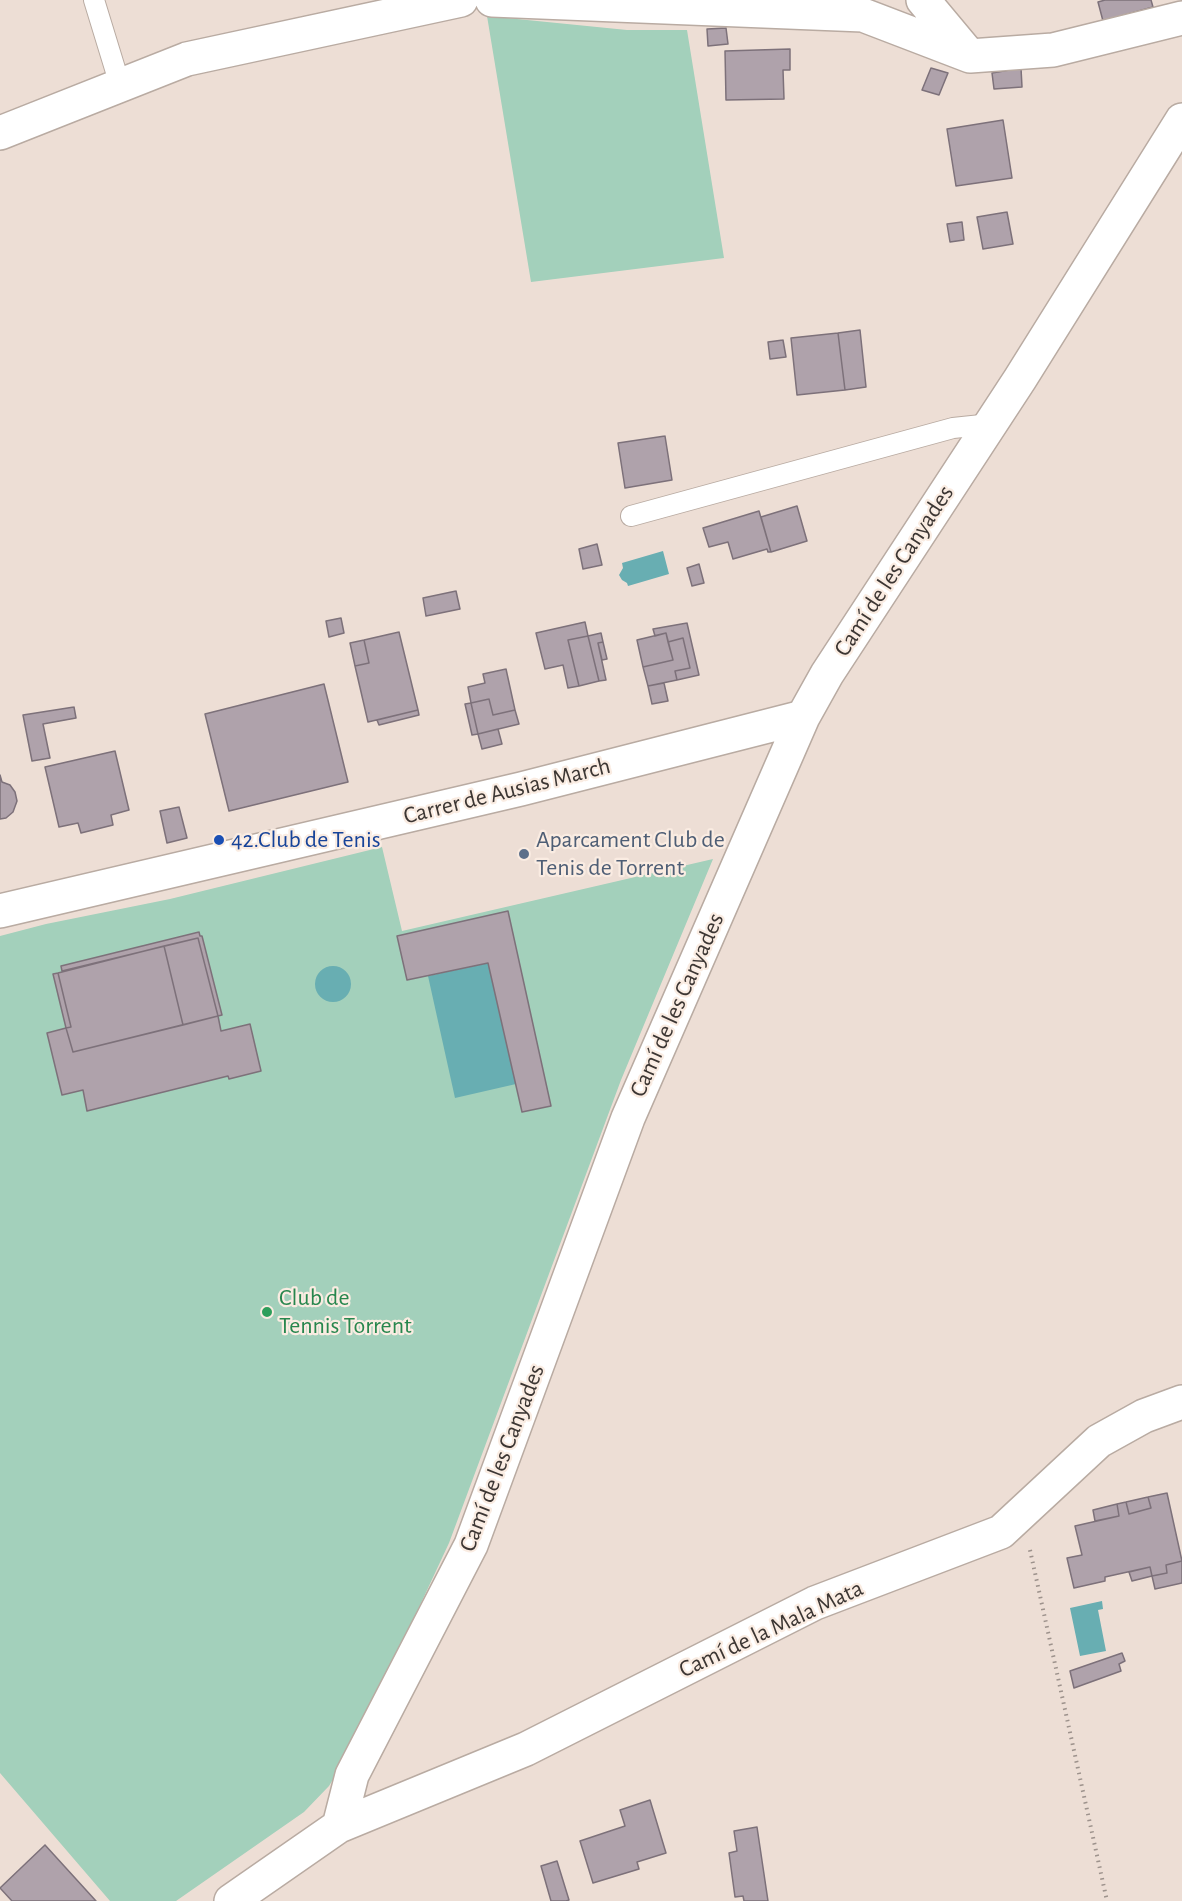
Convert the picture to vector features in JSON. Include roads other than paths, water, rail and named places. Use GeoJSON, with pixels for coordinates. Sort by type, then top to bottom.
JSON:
{"type":"FeatureCollection","features":[{"type":"Feature","properties":{"kind":"street"},"geometry":{"type":"LineString","coordinates":[[0,133],[187,59],[461,0]]}},
{"type":"Feature","properties":{"kind":"street"},"geometry":{"type":"LineString","coordinates":[[492,0],[863,15],[970,56],[1053,50],[1182,18]]}},
{"type":"Feature","properties":{"kind":"street"},"geometry":{"type":"LineString","coordinates":[[923,0],[970,56]]}},
{"type":"Feature","properties":{"kind":"street","name":"Camí de les Canyades"},"geometry":{"type":"LineString","coordinates":[[339,1826],[352,1775],[471,1545],[628,1118],[803,717],[827,674],[991,424],[1182,120]]}},
{"type":"Feature","properties":{"kind":"street","name":"Carrer de Ausias March"},"geometry":{"type":"LineString","coordinates":[[0,911],[521,789],[803,717]]}},
{"type":"Feature","properties":{"kind":"street","name":"Camí de la Mala Mata"},"geometry":{"type":"LineString","coordinates":[[339,1826],[526,1749],[815,1603],[1001,1532],[1099,1441],[1144,1416],[1182,1402]]}},
{"type":"Feature","properties":{"kind":"street"},"geometry":{"type":"LineString","coordinates":[[231,1901],[339,1826]]}},
{"type":"Feature","properties":{"kind":"lane"},"geometry":{"type":"LineString","coordinates":[[94,0],[120,86]]}},
{"type":"Feature","properties":{"kind":"lane"},"geometry":{"type":"LineString","coordinates":[[631,516],[953,428],[991,424]]}},
{"type":"Feature","properties":{"kind":"water"},"geometry":{"type":"Polygon","coordinates":[[[663,551],[669,574],[628,586],[622,580],[619,575],[623,568],[622,563],[663,551]]]}},
{"type":"Feature","properties":{"kind":"water"},"geometry":{"type":"Polygon","coordinates":[[[488,963],[516,1084],[455,1098],[428,976],[488,963]]]}},
{"type":"Feature","properties":{"kind":"water"},"geometry":{"type":"Polygon","coordinates":[[[333,966],[346,971],[351,984],[346,997],[333,1002],[320,997],[315,984],[320,971],[333,966]]]}},
{"type":"Feature","properties":{"kind":"water"},"geometry":{"type":"Polygon","coordinates":[[[1102,1601],[1103,1609],[1098,1610],[1106,1651],[1080,1656],[1070,1608],[1102,1601]]]}},
{"type":"Feature","properties":{"kind":"place","name":"42.Club de Tenis"},"geometry":{"type":"Point","coordinates":[219,840]}},
{"type":"Feature","properties":{"kind":"place","name":"Aparcament Club de Tenis de Torrent"},"geometry":{"type":"Point","coordinates":[524,854]}},
{"type":"Feature","properties":{"kind":"place","name":"Club de Tennis Torrent"},"geometry":{"type":"Point","coordinates":[267,1312]}}]}
